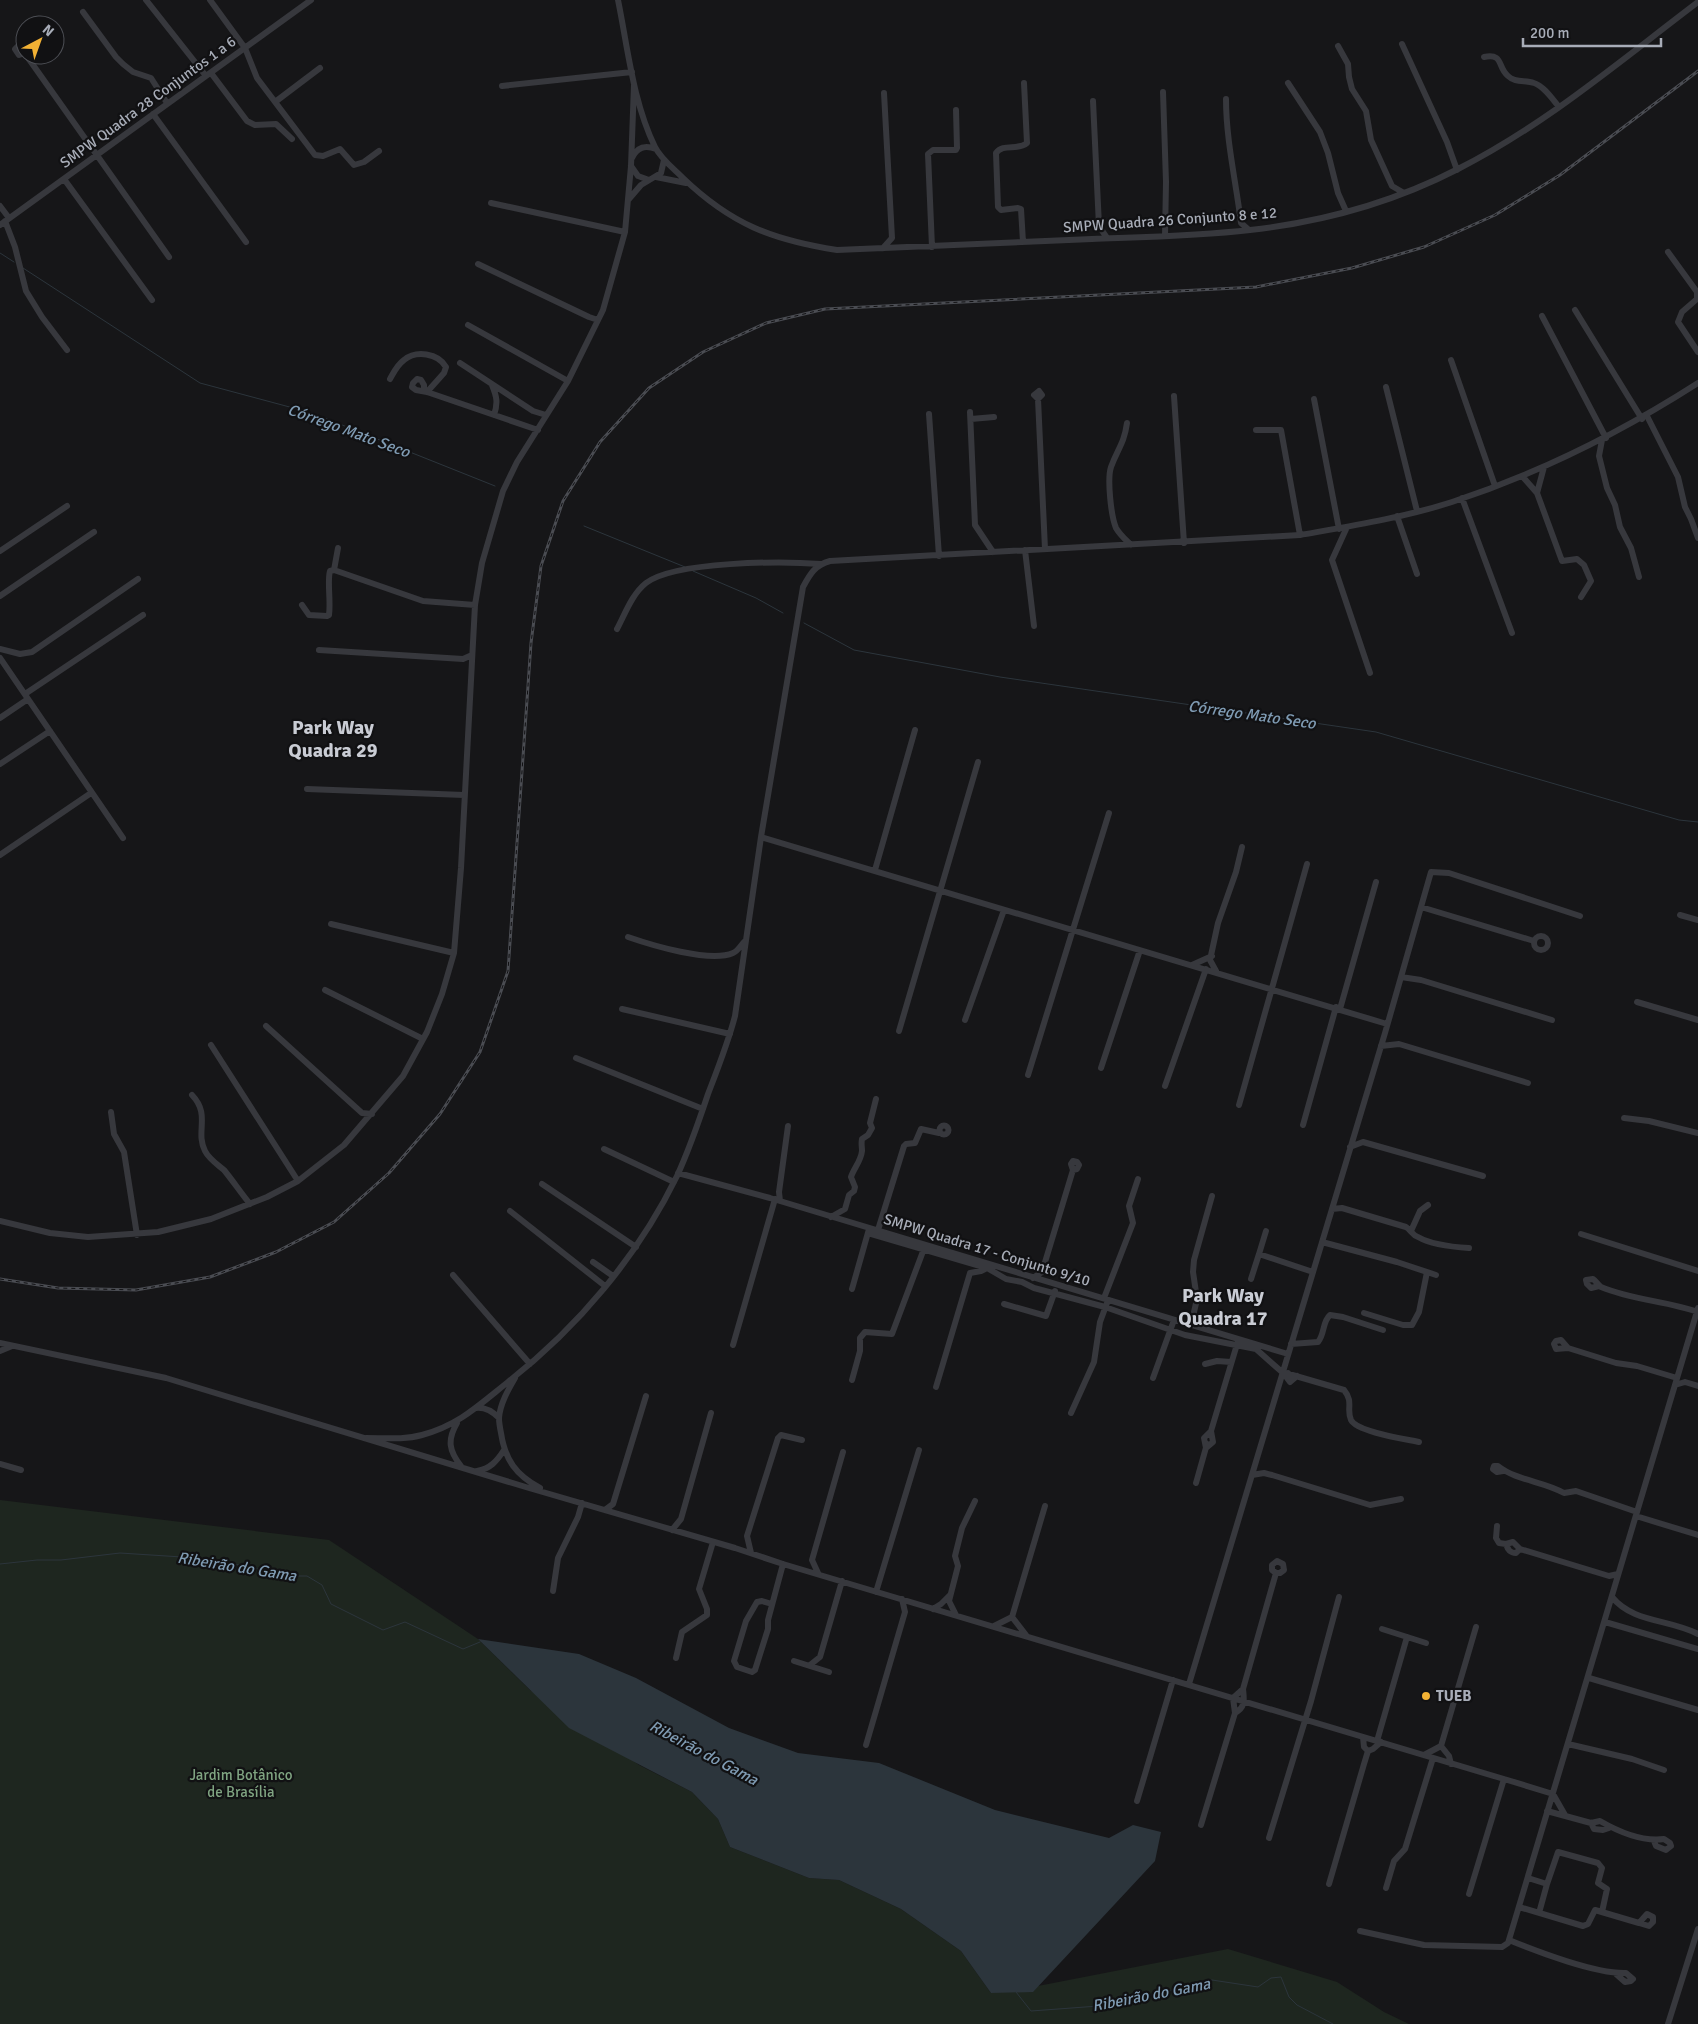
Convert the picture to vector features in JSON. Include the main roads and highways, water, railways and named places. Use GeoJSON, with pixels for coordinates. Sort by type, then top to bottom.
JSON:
{"type":"FeatureCollection","features":[{"type":"Feature","properties":{"kind":"water"},"geometry":{"type":"Polygon","coordinates":[[[478,1639],[579,1654],[636,1678],[729,1728],[798,1753],[879,1763],[995,1810],[1109,1838],[1133,1825],[1161,1832],[1155,1861],[1033,1992],[991,1993],[961,1951],[901,1909],[839,1880],[809,1878],[730,1847],[718,1819],[692,1792],[569,1728],[478,1639]]]}},
{"type":"Feature","properties":{"kind":"waterway"},"geometry":{"type":"LineString","coordinates":[[0,253],[14,262]]}},
{"type":"Feature","properties":{"kind":"waterway","name":"Córrego Mato Seco"},"geometry":{"type":"LineString","coordinates":[[23,268],[200,383],[312,413],[495,486]]}},
{"type":"Feature","properties":{"kind":"waterway","name":"Córrego Mato Seco"},"geometry":{"type":"LineString","coordinates":[[584,526],[685,567]]}},
{"type":"Feature","properties":{"kind":"waterway","name":"Córrego Mato Seco"},"geometry":{"type":"LineString","coordinates":[[693,571],[756,598],[783,613]]}},
{"type":"Feature","properties":{"kind":"waterway","name":"Córrego Mato Seco"},"geometry":{"type":"LineString","coordinates":[[804,623],[854,650],[1000,677],[1376,732],[1679,820],[1698,822]]}},
{"type":"Feature","properties":{"kind":"waterway","name":"Ribeirão do Gama"},"geometry":{"type":"LineString","coordinates":[[0,1564],[37,1560],[61,1560],[120,1553],[182,1557],[246,1566],[286,1576],[307,1576],[322,1585],[331,1604],[383,1630],[405,1622],[463,1649],[480,1642]]}},
{"type":"Feature","properties":{"kind":"waterway","name":"Ribeirão do Gama"},"geometry":{"type":"LineString","coordinates":[[1016,1992],[1031,2011],[1112,2005],[1212,1980],[1258,1987],[1271,1978],[1281,1977],[1289,1997],[1297,2005],[1333,2024]]}},
{"type":"Feature","properties":{"kind":"railway"},"geometry":{"type":"LineString","coordinates":[[0,1279],[58,1288],[136,1290],[210,1277],[276,1252],[334,1222],[389,1173],[440,1114],[480,1052],[508,971],[531,643],[541,566],[563,501],[600,442],[649,388],[703,352],[766,323],[825,309],[1256,287],[1352,268],[1424,247],[1495,215],[1560,175],[1698,71]]}},
{"type":"Feature","properties":{"kind":"place","name":"TUEB"},"geometry":{"type":"Point","coordinates":[1426,1696]}},
{"type":"Feature","properties":{"kind":"district","name":"Park Way Quadra 29"},"geometry":{"type":"Point","coordinates":[333,738]}},
{"type":"Feature","properties":{"kind":"district","name":"Park Way Quadra 17"},"geometry":{"type":"Point","coordinates":[1223,1306]}},
{"type":"Feature","properties":{"kind":"park label","name":"Jardim Botânico de Brasília"},"geometry":{"type":"Point","coordinates":[241,1784]}}]}
